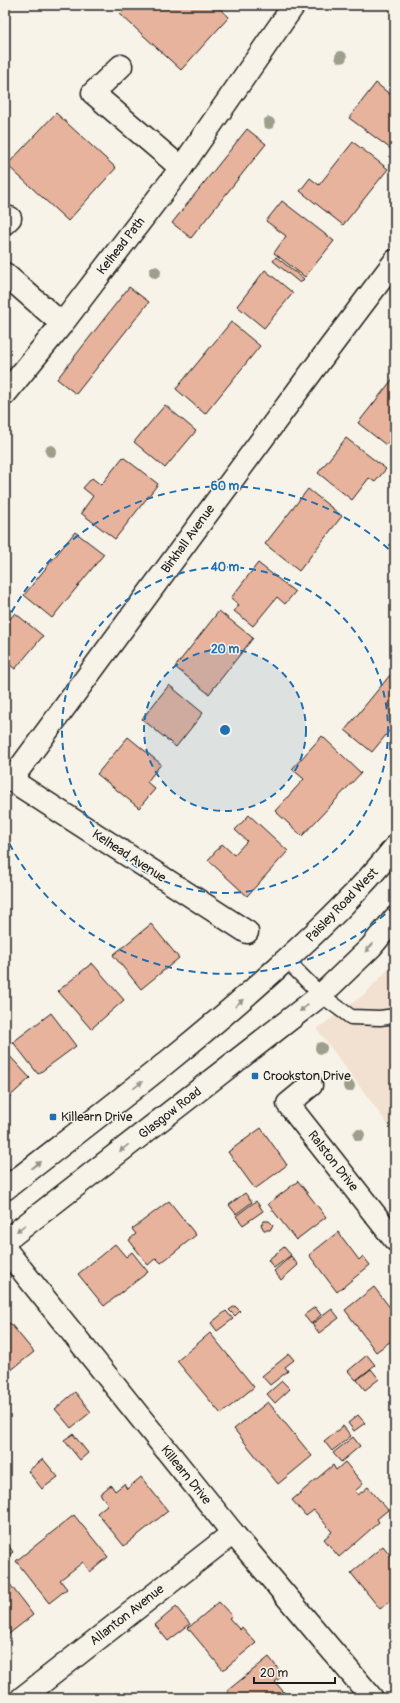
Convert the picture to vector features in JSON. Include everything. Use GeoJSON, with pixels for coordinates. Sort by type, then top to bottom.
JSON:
{"type":"FeatureCollection","features":[{"type":"Feature","properties":{"kind":"street","name":"Kelhead Path"},"geometry":{"type":"LineString","coordinates":[[5,394],[62,324],[181,168],[288,7]]}},
{"type":"Feature","properties":{"kind":"street"},"geometry":{"type":"LineString","coordinates":[[121,66],[93,93],[181,168]]}},
{"type":"Feature","properties":{"kind":"street","name":"Birkhall Avenue"},"geometry":{"type":"LineString","coordinates":[[11,780],[395,261]]}},
{"type":"Feature","properties":{"kind":"street"},"geometry":{"type":"LineString","coordinates":[[5,274],[62,324]]}},
{"type":"Feature","properties":{"kind":"street","name":"Kelhead Avenue"},"geometry":{"type":"LineString","coordinates":[[11,780],[247,932]]}},
{"type":"Feature","properties":{"kind":"street","name":"Paisley Road West"},"geometry":{"type":"LineString","coordinates":[[286,960],[332,918],[374,873],[395,847]]}},
{"type":"Feature","properties":{"kind":"street"},"geometry":{"type":"LineString","coordinates":[[328,989],[370,947],[395,918]]}},
{"type":"Feature","properties":{"kind":"street"},"geometry":{"type":"LineString","coordinates":[[5,1189],[231,1010],[286,960]]}},
{"type":"Feature","properties":{"kind":"street","name":"Glasgow Road"},"geometry":{"type":"LineString","coordinates":[[5,1241],[328,989]]}},
{"type":"Feature","properties":{"kind":"street","name":"Ralston Drive"},"geometry":{"type":"LineString","coordinates":[[311,1085],[288,1104],[395,1239]]}},
{"type":"Feature","properties":{"kind":"street","name":"Killearn Drive"},"geometry":{"type":"LineString","coordinates":[[5,1249],[233,1533],[372,1698]]}},
{"type":"Feature","properties":{"kind":"street","name":"Allanton Avenue"},"geometry":{"type":"LineString","coordinates":[[22,1698],[233,1533]]}},
{"type":"Feature","properties":{"kind":"lane"},"geometry":{"type":"LineString","coordinates":[[286,960],[328,989],[351,1017],[380,1018],[395,1016]]}},
{"type":"Feature","properties":{"kind":"shaded area"},"geometry":{"type":"Polygon","coordinates":[[[395,962],[395,1134],[317,1029],[366,993],[395,962]]]}},
{"type":"Feature","properties":{"kind":"building"},"geometry":{"type":"Polygon","coordinates":[[[129,5],[216,5],[229,17],[181,70],[120,14],[129,5]]]}},
{"type":"Feature","properties":{"kind":"building"},"geometry":{"type":"Polygon","coordinates":[[[376,83],[392,96],[395,92],[395,152],[349,118],[376,83]]]}},
{"type":"Feature","properties":{"kind":"building"},"geometry":{"type":"Polygon","coordinates":[[[56,113],[116,168],[68,221],[7,165],[56,113]]]}},
{"type":"Feature","properties":{"kind":"building"},"geometry":{"type":"Polygon","coordinates":[[[247,129],[266,144],[191,238],[172,223],[247,129]]]}},
{"type":"Feature","properties":{"kind":"building"},"geometry":{"type":"Polygon","coordinates":[[[353,142],[388,169],[343,225],[300,191],[310,178],[319,185],[353,142]]]}},
{"type":"Feature","properties":{"kind":"building"},"geometry":{"type":"Polygon","coordinates":[[[282,201],[334,241],[305,277],[274,253],[286,236],[266,221],[282,201]]]}},
{"type":"Feature","properties":{"kind":"building"},"geometry":{"type":"Polygon","coordinates":[[[276,257],[304,279],[300,283],[273,261],[276,257]]]}},
{"type":"Feature","properties":{"kind":"building"},"geometry":{"type":"Polygon","coordinates":[[[265,270],[293,293],[264,328],[237,306],[265,270]]]}},
{"type":"Feature","properties":{"kind":"building"},"geometry":{"type":"Polygon","coordinates":[[[129,287],[149,302],[76,394],[57,379],[129,287]]]}},
{"type":"Feature","properties":{"kind":"building"},"geometry":{"type":"Polygon","coordinates":[[[231,322],[260,346],[205,414],[176,389],[231,322]]]}},
{"type":"Feature","properties":{"kind":"building"},"geometry":{"type":"Polygon","coordinates":[[[395,376],[395,433],[386,445],[358,423],[395,376]]]}},
{"type":"Feature","properties":{"kind":"building"},"geometry":{"type":"Polygon","coordinates":[[[165,405],[196,431],[165,468],[134,442],[165,405]]]}},
{"type":"Feature","properties":{"kind":"building"},"geometry":{"type":"Polygon","coordinates":[[[346,438],[386,469],[375,482],[369,478],[352,500],[318,473],[346,438]]]}},
{"type":"Feature","properties":{"kind":"building"},"geometry":{"type":"Polygon","coordinates":[[[123,457],[158,484],[115,539],[81,513],[93,496],[83,488],[92,478],[101,485],[123,457]]]}},
{"type":"Feature","properties":{"kind":"building"},"geometry":{"type":"Polygon","coordinates":[[[308,489],[342,516],[299,571],[265,544],[308,489]]]}},
{"type":"Feature","properties":{"kind":"building"},"geometry":{"type":"Polygon","coordinates":[[[75,532],[104,554],[52,618],[24,595],[75,532]]]}},
{"type":"Feature","properties":{"kind":"building"},"geometry":{"type":"Polygon","coordinates":[[[258,563],[295,592],[285,604],[277,597],[253,626],[234,611],[239,605],[231,598],[258,563]]]}},
{"type":"Feature","properties":{"kind":"building"},"geometry":{"type":"Polygon","coordinates":[[[219,611],[253,638],[209,694],[175,667],[219,611]]]}},
{"type":"Feature","properties":{"kind":"building"},"geometry":{"type":"Polygon","coordinates":[[[15,613],[43,636],[15,669],[5,661],[5,625],[15,613]]]}},
{"type":"Feature","properties":{"kind":"building"},"geometry":{"type":"Polygon","coordinates":[[[395,669],[395,724],[372,752],[345,730],[395,669]]]}},
{"type":"Feature","properties":{"kind":"building"},"geometry":{"type":"Polygon","coordinates":[[[169,685],[203,713],[176,747],[142,719],[169,685]]]}},
{"type":"Feature","properties":{"kind":"building"},"geometry":{"type":"Polygon","coordinates":[[[322,736],[361,773],[302,836],[275,811],[304,779],[292,769],[322,736]]]}},
{"type":"Feature","properties":{"kind":"building"},"geometry":{"type":"Polygon","coordinates":[[[128,737],[161,764],[147,782],[155,789],[139,808],[97,774],[128,737]]]}},
{"type":"Feature","properties":{"kind":"building"},"geometry":{"type":"Polygon","coordinates":[[[249,815],[288,851],[247,896],[208,860],[222,844],[234,855],[247,841],[235,830],[249,815]]]}},
{"type":"Feature","properties":{"kind":"building"},"geometry":{"type":"Polygon","coordinates":[[[151,924],[179,958],[141,989],[113,955],[151,924]]]}},
{"type":"Feature","properties":{"kind":"building"},"geometry":{"type":"Polygon","coordinates":[[[92,963],[124,1000],[91,1029],[58,991],[92,963]]]}},
{"type":"Feature","properties":{"kind":"building"},"geometry":{"type":"Polygon","coordinates":[[[51,1013],[76,1046],[38,1074],[13,1042],[51,1013]]]}},
{"type":"Feature","properties":{"kind":"building"},"geometry":{"type":"Polygon","coordinates":[[[5,1051],[30,1078],[5,1101],[5,1051]]]}},
{"type":"Feature","properties":{"kind":"building"},"geometry":{"type":"Polygon","coordinates":[[[261,1128],[287,1165],[255,1189],[228,1152],[261,1128]]]}},
{"type":"Feature","properties":{"kind":"building"},"geometry":{"type":"Polygon","coordinates":[[[298,1181],[326,1217],[296,1240],[268,1204],[298,1181]]]}},
{"type":"Feature","properties":{"kind":"building"},"geometry":{"type":"Polygon","coordinates":[[[245,1193],[252,1202],[236,1214],[229,1205],[245,1193]]]}},
{"type":"Feature","properties":{"kind":"building"},"geometry":{"type":"Polygon","coordinates":[[[169,1201],[196,1235],[161,1263],[156,1258],[148,1265],[129,1240],[136,1234],[132,1229],[169,1201]]]}},
{"type":"Feature","properties":{"kind":"building"},"geometry":{"type":"Polygon","coordinates":[[[256,1201],[263,1211],[243,1225],[236,1216],[256,1201]]]}},
{"type":"Feature","properties":{"kind":"building"},"geometry":{"type":"Polygon","coordinates":[[[264,1221],[269,1221],[273,1225],[270,1230],[264,1230],[261,1225],[264,1221]]]}},
{"type":"Feature","properties":{"kind":"building"},"geometry":{"type":"Polygon","coordinates":[[[338,1232],[359,1260],[363,1256],[370,1265],[337,1292],[309,1255],[338,1232]]]}},
{"type":"Feature","properties":{"kind":"building"},"geometry":{"type":"Polygon","coordinates":[[[115,1244],[126,1257],[132,1252],[148,1272],[104,1306],[78,1274],[115,1244]]]}},
{"type":"Feature","properties":{"kind":"building"},"geometry":{"type":"Polygon","coordinates":[[[284,1247],[291,1255],[274,1268],[268,1260],[284,1247]]]}},
{"type":"Feature","properties":{"kind":"building"},"geometry":{"type":"Polygon","coordinates":[[[291,1256],[298,1265],[281,1280],[274,1271],[291,1256]]]}},
{"type":"Feature","properties":{"kind":"building"},"geometry":{"type":"Polygon","coordinates":[[[374,1287],[395,1314],[395,1338],[376,1352],[345,1310],[374,1287]]]}},
{"type":"Feature","properties":{"kind":"building"},"geometry":{"type":"Polygon","coordinates":[[[235,1306],[240,1311],[235,1316],[229,1310],[235,1306]]]}},
{"type":"Feature","properties":{"kind":"building"},"geometry":{"type":"Polygon","coordinates":[[[315,1307],[321,1315],[311,1324],[304,1315],[315,1307]]]}},
{"type":"Feature","properties":{"kind":"building"},"geometry":{"type":"Polygon","coordinates":[[[332,1309],[339,1318],[319,1333],[312,1324],[332,1309]]]}},
{"type":"Feature","properties":{"kind":"building"},"geometry":{"type":"Polygon","coordinates":[[[226,1311],[233,1319],[217,1331],[211,1323],[226,1311]]]}},
{"type":"Feature","properties":{"kind":"building"},"geometry":{"type":"Polygon","coordinates":[[[10,1323],[34,1352],[5,1375],[5,1327],[10,1323]]]}},
{"type":"Feature","properties":{"kind":"building"},"geometry":{"type":"Polygon","coordinates":[[[210,1333],[254,1387],[221,1414],[177,1361],[210,1333]]]}},
{"type":"Feature","properties":{"kind":"building"},"geometry":{"type":"Polygon","coordinates":[[[289,1354],[294,1360],[285,1367],[288,1371],[270,1385],[262,1376],[289,1354]]]}},
{"type":"Feature","properties":{"kind":"building"},"geometry":{"type":"Polygon","coordinates":[[[367,1355],[375,1365],[356,1380],[348,1371],[367,1355]]]}},
{"type":"Feature","properties":{"kind":"building"},"geometry":{"type":"Polygon","coordinates":[[[371,1369],[379,1379],[365,1390],[357,1380],[371,1369]]]}},
{"type":"Feature","properties":{"kind":"building"},"geometry":{"type":"Polygon","coordinates":[[[282,1381],[290,1389],[275,1403],[267,1394],[282,1381]]]}},
{"type":"Feature","properties":{"kind":"building"},"geometry":{"type":"Polygon","coordinates":[[[75,1392],[91,1412],[71,1428],[55,1409],[75,1392]]]}},
{"type":"Feature","properties":{"kind":"building"},"geometry":{"type":"Polygon","coordinates":[[[268,1402],[312,1456],[278,1484],[234,1429],[268,1402]]]}},
{"type":"Feature","properties":{"kind":"building"},"geometry":{"type":"Polygon","coordinates":[[[358,1415],[365,1423],[354,1431],[348,1423],[358,1415]]]}},
{"type":"Feature","properties":{"kind":"building"},"geometry":{"type":"Polygon","coordinates":[[[343,1426],[351,1436],[332,1451],[324,1441],[343,1426]]]}},
{"type":"Feature","properties":{"kind":"building"},"geometry":{"type":"Polygon","coordinates":[[[73,1434],[88,1453],[80,1460],[64,1440],[73,1434]]]}},
{"type":"Feature","properties":{"kind":"building"},"geometry":{"type":"Polygon","coordinates":[[[353,1437],[360,1446],[341,1462],[333,1453],[353,1437]]]}},
{"type":"Feature","properties":{"kind":"building"},"geometry":{"type":"Polygon","coordinates":[[[43,1459],[58,1477],[42,1489],[28,1471],[43,1459]]]}},
{"type":"Feature","properties":{"kind":"building"},"geometry":{"type":"Polygon","coordinates":[[[345,1462],[363,1484],[355,1491],[358,1495],[368,1487],[388,1510],[377,1519],[379,1522],[339,1557],[324,1539],[332,1532],[314,1510],[306,1516],[292,1500],[333,1465],[336,1470],[345,1462]]]}},
{"type":"Feature","properties":{"kind":"building"},"geometry":{"type":"Polygon","coordinates":[[[141,1477],[168,1511],[124,1546],[97,1513],[108,1504],[100,1494],[111,1485],[115,1491],[124,1484],[127,1489],[141,1477]]]}},
{"type":"Feature","properties":{"kind":"building"},"geometry":{"type":"Polygon","coordinates":[[[74,1515],[108,1557],[90,1572],[83,1562],[60,1580],[67,1589],[49,1603],[16,1561],[74,1515]]]}},
{"type":"Feature","properties":{"kind":"building"},"geometry":{"type":"Polygon","coordinates":[[[5,1541],[13,1552],[5,1559],[5,1541]]]}},
{"type":"Feature","properties":{"kind":"building"},"geometry":{"type":"Polygon","coordinates":[[[383,1546],[395,1561],[395,1597],[380,1609],[351,1573],[383,1546]]]}},
{"type":"Feature","properties":{"kind":"building"},"geometry":{"type":"Polygon","coordinates":[[[9,1583],[33,1615],[5,1637],[5,1586],[9,1583]]]}},
{"type":"Feature","properties":{"kind":"building"},"geometry":{"type":"Polygon","coordinates":[[[219,1602],[232,1616],[229,1618],[240,1630],[242,1627],[256,1643],[223,1670],[188,1628],[219,1602]]]}},
{"type":"Feature","properties":{"kind":"building"},"geometry":{"type":"Polygon","coordinates":[[[176,1607],[190,1624],[168,1641],[155,1625],[176,1607]]]}},
{"type":"Feature","properties":{"kind":"building"},"geometry":{"type":"Polygon","coordinates":[[[269,1657],[283,1675],[275,1682],[289,1698],[233,1698],[227,1691],[269,1657]]]}},
{"type":"Feature","properties":{"kind":"place","name":"Crookston Drive"},"geometry":{"type":"Point","coordinates":[255,1076]}},
{"type":"Feature","properties":{"kind":"place","name":"Killearn Drive"},"geometry":{"type":"Point","coordinates":[53,1117]}}]}
